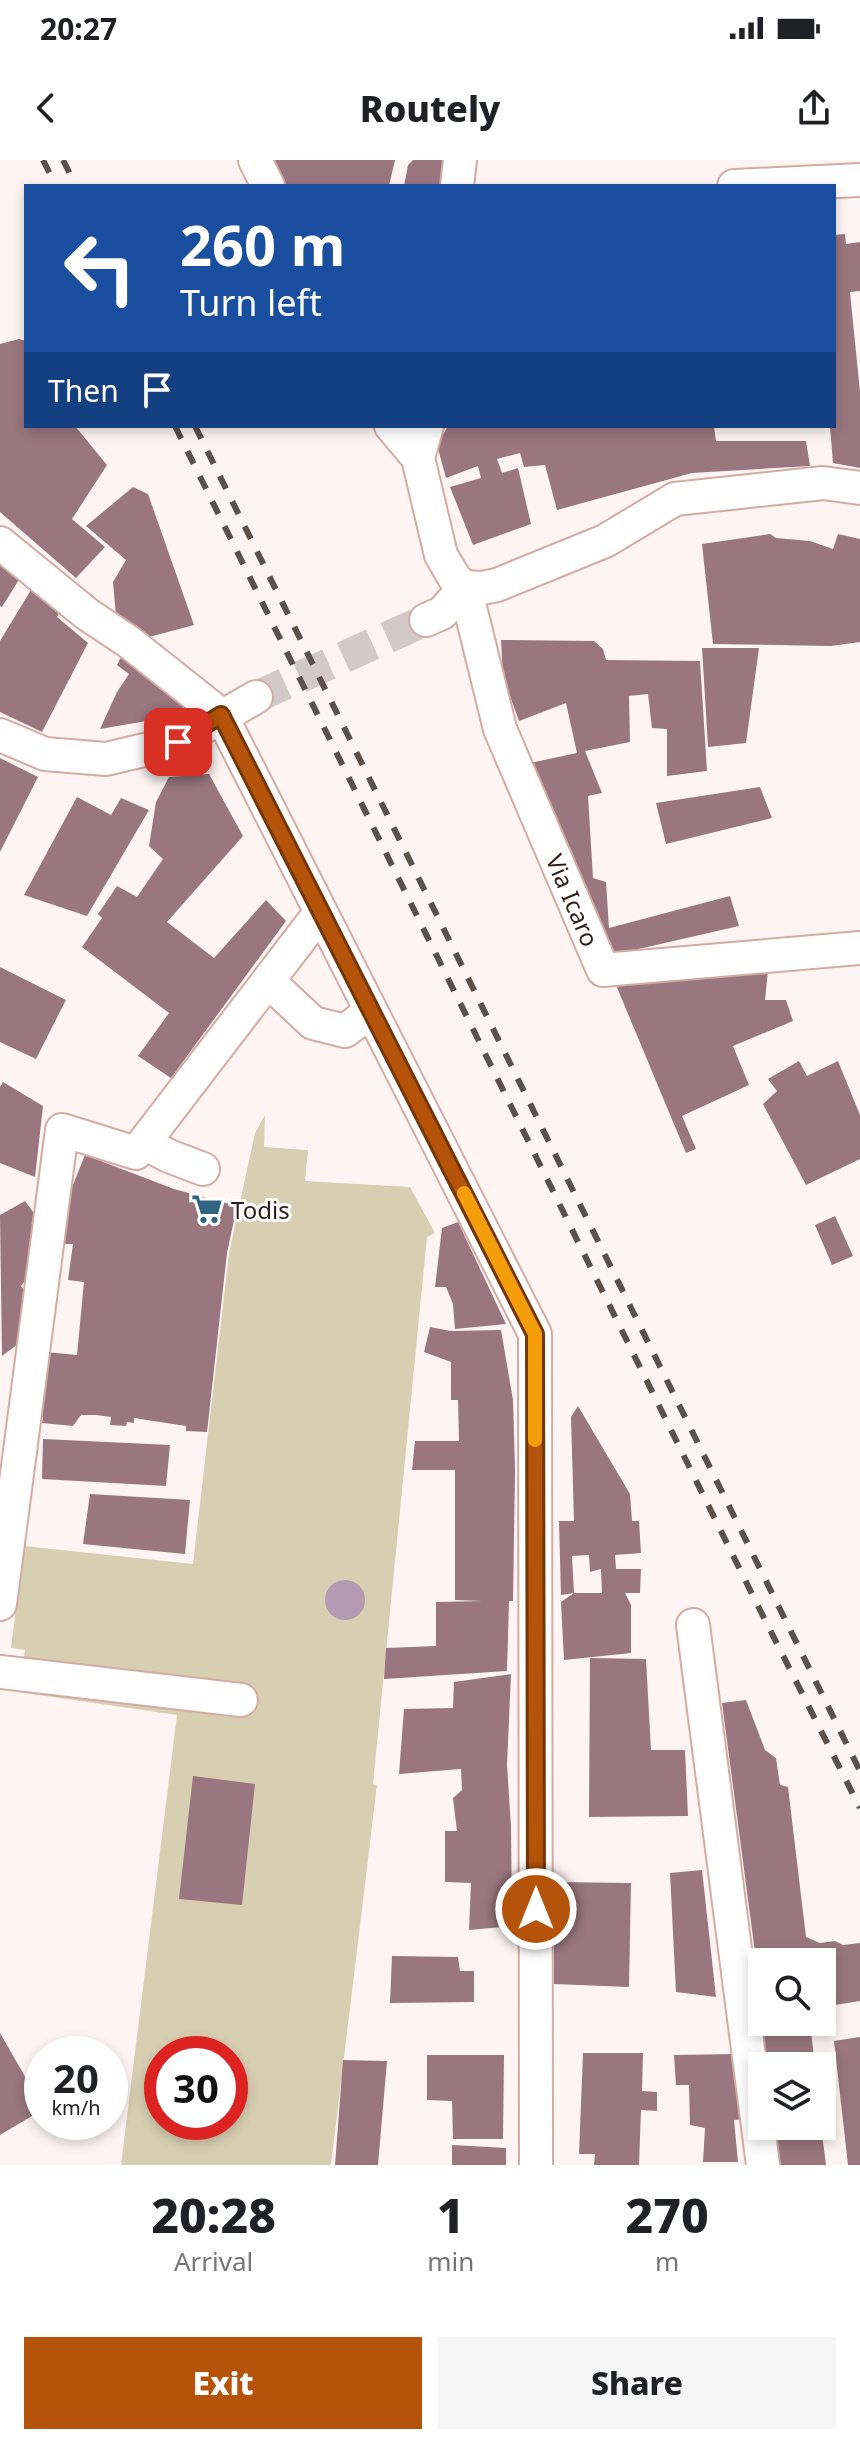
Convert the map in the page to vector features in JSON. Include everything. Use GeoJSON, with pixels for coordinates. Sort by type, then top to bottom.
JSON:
{"type":"FeatureCollection","features":[{"type":"Feature","properties":{"kind":"street"},"geometry":{"type":"LineString","coordinates":[[255,160],[267,184]]}},
{"type":"Feature","properties":{"kind":"street"},"geometry":{"type":"LineString","coordinates":[[457,184],[460,160]]}},
{"type":"Feature","properties":{"kind":"street"},"geometry":{"type":"LineString","coordinates":[[776,184],[860,180]]}},
{"type":"Feature","properties":{"kind":"street"},"geometry":{"type":"LineString","coordinates":[[393,428],[418,458],[441,555],[455,579],[465,587],[497,585],[565,558],[605,541],[675,499],[823,483],[860,488]]}},
{"type":"Feature","properties":{"kind":"street"},"geometry":{"type":"LineString","coordinates":[[418,458],[426,428]]}},
{"type":"Feature","properties":{"kind":"street"},"geometry":{"type":"LineString","coordinates":[[0,543],[87,614],[129,642],[221,715],[535,1334],[536,2165]]}},
{"type":"Feature","properties":{"kind":"street"},"geometry":{"type":"LineString","coordinates":[[426,620],[442,613],[465,587]]}},
{"type":"Feature","properties":{"kind":"street","name":"Via Icaro"},"geometry":{"type":"LineString","coordinates":[[465,587],[500,729],[603,970],[860,948]]}},
{"type":"Feature","properties":{"kind":"street"},"geometry":{"type":"LineString","coordinates":[[0,735],[45,754],[106,759],[178,742],[256,697]]}},
{"type":"Feature","properties":{"kind":"street"},"geometry":{"type":"LineString","coordinates":[[0,1604],[62,1130],[136,1153],[320,913]]}},
{"type":"Feature","properties":{"kind":"street"},"geometry":{"type":"LineString","coordinates":[[268,981],[313,1023],[345,1031],[371,1011]]}},
{"type":"Feature","properties":{"kind":"street"},"geometry":{"type":"LineString","coordinates":[[144,1143],[203,1169]]}},
{"type":"Feature","properties":{"kind":"street"},"geometry":{"type":"LineString","coordinates":[[693,1625],[763,2165]]}},
{"type":"Feature","properties":{"kind":"street"},"geometry":{"type":"LineString","coordinates":[[10,1673],[241,1700]]}},
{"type":"Feature","properties":{"kind":"shaded area"},"geometry":{"type":"Polygon","coordinates":[[[265,1115],[264,1147],[308,1150],[305,1181],[410,1187],[435,1233],[427,1237],[373,1784],[377,1785],[331,2165],[121,2165],[124,2140],[128,2140],[128,2109],[177,1715],[18,1692],[25,1650],[11,1648],[24,1546],[193,1564],[229,1253],[255,1133],[265,1115]]]}},
{"type":"Feature","properties":{"kind":"shaded area"},"geometry":{"type":"Polygon","coordinates":[[[345,1580],[359,1586],[365,1600],[359,1614],[345,1620],[331,1614],[325,1600],[331,1586],[345,1580]]]}},
{"type":"Feature","properties":{"kind":"building"},"geometry":{"type":"Polygon","coordinates":[[[274,160],[395,160],[389,184],[285,184],[274,160]]]}},
{"type":"Feature","properties":{"kind":"building"},"geometry":{"type":"Polygon","coordinates":[[[413,160],[447,160],[445,184],[404,184],[408,165],[413,160]]]}},
{"type":"Feature","properties":{"kind":"building"},"geometry":{"type":"Polygon","coordinates":[[[845,234],[846,244],[860,242],[860,291],[850,292],[860,392],[860,468],[833,463],[830,428],[836,428],[836,235],[845,234]]]}},
{"type":"Feature","properties":{"kind":"building"},"geometry":{"type":"Polygon","coordinates":[[[24,340],[24,428],[77,428],[107,465],[72,519],[105,547],[76,578],[0,512],[0,344],[24,340]]]}},
{"type":"Feature","properties":{"kind":"building"},"geometry":{"type":"Polygon","coordinates":[[[447,428],[714,428],[716,441],[806,441],[810,466],[692,473],[557,510],[545,465],[524,467],[520,453],[497,459],[502,473],[518,468],[531,524],[473,545],[450,487],[481,478],[478,466],[446,478],[437,445],[447,428]]]}},
{"type":"Feature","properties":{"kind":"building"},"geometry":{"type":"Polygon","coordinates":[[[133,487],[148,494],[194,625],[149,637],[116,616],[113,582],[126,560],[86,526],[133,487]]]}},
{"type":"Feature","properties":{"kind":"building"},"geometry":{"type":"Polygon","coordinates":[[[770,534],[776,538],[810,541],[833,549],[838,534],[860,539],[860,642],[831,646],[713,644],[702,544],[770,534]]]}},
{"type":"Feature","properties":{"kind":"building"},"geometry":{"type":"Polygon","coordinates":[[[0,562],[20,578],[2,607],[0,606],[0,562]]]}},
{"type":"Feature","properties":{"kind":"building"},"geometry":{"type":"Polygon","coordinates":[[[37,580],[64,604],[57,617],[88,643],[42,732],[0,712],[0,641],[37,580]]]}},
{"type":"Feature","properties":{"kind":"building"},"geometry":{"type":"Polygon","coordinates":[[[501,640],[594,641],[603,649],[606,660],[700,661],[707,771],[667,776],[667,729],[652,728],[648,694],[629,696],[630,742],[585,751],[602,793],[588,796],[593,878],[606,882],[609,928],[730,896],[739,926],[608,956],[530,763],[577,753],[566,703],[519,721],[503,677],[501,640]]]}},
{"type":"Feature","properties":{"kind":"building"},"geometry":{"type":"Polygon","coordinates":[[[129,642],[193,713],[100,729],[129,674],[117,665],[129,642]]]}},
{"type":"Feature","properties":{"kind":"building"},"geometry":{"type":"Polygon","coordinates":[[[702,648],[759,648],[746,743],[708,747],[702,648]]]}},
{"type":"Feature","properties":{"kind":"building"},"geometry":{"type":"Polygon","coordinates":[[[0,758],[38,777],[0,852],[0,758]]]}},
{"type":"Feature","properties":{"kind":"building"},"geometry":{"type":"Polygon","coordinates":[[[209,774],[243,836],[167,922],[214,958],[266,900],[286,921],[171,1078],[138,1056],[169,1013],[82,947],[102,918],[98,914],[117,886],[137,897],[163,859],[149,846],[156,802],[169,777],[209,774]]]}},
{"type":"Feature","properties":{"kind":"building"},"geometry":{"type":"Polygon","coordinates":[[[760,787],[772,818],[666,844],[656,803],[760,787]]]}},
{"type":"Feature","properties":{"kind":"building"},"geometry":{"type":"Polygon","coordinates":[[[77,797],[111,815],[121,798],[149,810],[87,916],[24,895],[77,797]]]}},
{"type":"Feature","properties":{"kind":"building"},"geometry":{"type":"Polygon","coordinates":[[[0,967],[66,1000],[36,1059],[0,1042],[0,967]]]}},
{"type":"Feature","properties":{"kind":"building"},"geometry":{"type":"Polygon","coordinates":[[[768,970],[765,1000],[786,1000],[793,1021],[733,1046],[749,1085],[682,1116],[696,1149],[686,1153],[616,985],[768,970]]]}},
{"type":"Feature","properties":{"kind":"building"},"geometry":{"type":"Polygon","coordinates":[[[799,1061],[807,1076],[838,1061],[860,1115],[860,1159],[806,1185],[763,1104],[777,1091],[768,1079],[799,1061]]]}},
{"type":"Feature","properties":{"kind":"building"},"geometry":{"type":"Polygon","coordinates":[[[3,1082],[43,1106],[35,1177],[0,1163],[0,1087],[3,1082]]]}},
{"type":"Feature","properties":{"kind":"building"},"geometry":{"type":"Polygon","coordinates":[[[85,1155],[174,1189],[237,1206],[227,1253],[207,1432],[186,1431],[186,1426],[134,1418],[134,1423],[127,1422],[126,1426],[110,1425],[111,1417],[81,1415],[73,1426],[42,1423],[43,1417],[36,1417],[35,1351],[77,1355],[84,1282],[68,1280],[73,1244],[49,1244],[85,1155]]]}},
{"type":"Feature","properties":{"kind":"building"},"geometry":{"type":"Polygon","coordinates":[[[25,1201],[42,1224],[34,1269],[21,1286],[30,1299],[26,1338],[2,1356],[0,1215],[25,1201]]]}},
{"type":"Feature","properties":{"kind":"building"},"geometry":{"type":"Polygon","coordinates":[[[835,1216],[853,1256],[832,1265],[815,1225],[835,1216]]]}},
{"type":"Feature","properties":{"kind":"building"},"geometry":{"type":"Polygon","coordinates":[[[458,1222],[506,1324],[455,1329],[453,1304],[446,1287],[435,1287],[442,1228],[458,1222]]]}},
{"type":"Feature","properties":{"kind":"building"},"geometry":{"type":"Polygon","coordinates":[[[430,1327],[451,1331],[501,1330],[513,1400],[515,1470],[513,1601],[509,1601],[507,1671],[384,1679],[386,1648],[436,1646],[436,1602],[482,1601],[455,1600],[455,1470],[412,1470],[415,1441],[459,1441],[458,1400],[451,1400],[451,1362],[424,1352],[430,1327]]]}},
{"type":"Feature","properties":{"kind":"building"},"geometry":{"type":"Polygon","coordinates":[[[578,1406],[630,1494],[632,1521],[639,1521],[641,1553],[615,1555],[616,1569],[641,1569],[640,1593],[625,1593],[631,1605],[631,1653],[564,1660],[561,1602],[574,1593],[561,1595],[559,1521],[574,1521],[571,1417],[578,1406]],[[589,1555],[572,1556],[574,1593],[602,1593],[601,1569],[590,1572],[589,1555]]]}},
{"type":"Feature","properties":{"kind":"building"},"geometry":{"type":"Polygon","coordinates":[[[43,1439],[170,1445],[166,1486],[42,1479],[43,1439]]]}},
{"type":"Feature","properties":{"kind":"building"},"geometry":{"type":"Polygon","coordinates":[[[90,1494],[190,1500],[185,1554],[83,1544],[90,1494]]]}},
{"type":"Feature","properties":{"kind":"building"},"geometry":{"type":"Polygon","coordinates":[[[590,1658],[646,1659],[651,1750],[685,1750],[688,1816],[589,1817],[590,1658]]]}},
{"type":"Feature","properties":{"kind":"building"},"geometry":{"type":"Polygon","coordinates":[[[511,1674],[507,1765],[512,1926],[469,1930],[471,1883],[445,1882],[445,1831],[457,1831],[453,1798],[462,1790],[461,1769],[399,1774],[404,1709],[453,1708],[454,1682],[511,1674]]]}},
{"type":"Feature","properties":{"kind":"building"},"geometry":{"type":"Polygon","coordinates":[[[746,1700],[765,1750],[776,1758],[780,1785],[788,1787],[806,1937],[820,1943],[860,1943],[860,2001],[836,2005],[836,1948],[754,1948],[722,1703],[746,1700]]]}},
{"type":"Feature","properties":{"kind":"building"},"geometry":{"type":"Polygon","coordinates":[[[193,1776],[255,1784],[242,1905],[179,1899],[193,1776]]]}},
{"type":"Feature","properties":{"kind":"building"},"geometry":{"type":"Polygon","coordinates":[[[702,1870],[716,1997],[676,1992],[670,1873],[702,1870]]]}},
{"type":"Feature","properties":{"kind":"building"},"geometry":{"type":"Polygon","coordinates":[[[554,1882],[631,1883],[629,1987],[554,1984],[554,1882]]]}},
{"type":"Feature","properties":{"kind":"building"},"geometry":{"type":"Polygon","coordinates":[[[392,1956],[458,1957],[460,1971],[474,1971],[474,2002],[390,2003],[392,1956]]]}},
{"type":"Feature","properties":{"kind":"building"},"geometry":{"type":"Polygon","coordinates":[[[0,2033],[24,2075],[24,2121],[0,2135],[0,2033]]]}},
{"type":"Feature","properties":{"kind":"building"},"geometry":{"type":"Polygon","coordinates":[[[760,2036],[812,2036],[813,2052],[761,2052],[760,2036]]]}},
{"type":"Feature","properties":{"kind":"building"},"geometry":{"type":"Polygon","coordinates":[[[860,2037],[860,2165],[848,2165],[834,2041],[860,2037]]]}},
{"type":"Feature","properties":{"kind":"building"},"geometry":{"type":"Polygon","coordinates":[[[583,2053],[643,2053],[642,2091],[657,2092],[657,2111],[641,2110],[639,2165],[594,2165],[595,2154],[579,2154],[583,2053]]]}},
{"type":"Feature","properties":{"kind":"building"},"geometry":{"type":"Polygon","coordinates":[[[736,2054],[748,2119],[734,2120],[738,2162],[703,2162],[705,2128],[690,2125],[689,2085],[676,2085],[674,2055],[736,2054]]]}},
{"type":"Feature","properties":{"kind":"building"},"geometry":{"type":"Polygon","coordinates":[[[427,2055],[504,2055],[503,2139],[453,2139],[452,2101],[427,2100],[427,2055]]]}},
{"type":"Feature","properties":{"kind":"building"},"geometry":{"type":"Polygon","coordinates":[[[343,2060],[387,2061],[378,2165],[335,2165],[343,2060]]]}},
{"type":"Feature","properties":{"kind":"building"},"geometry":{"type":"Polygon","coordinates":[[[770,2140],[823,2140],[826,2165],[773,2165],[770,2140]]]}},
{"type":"Feature","properties":{"kind":"building"},"geometry":{"type":"Polygon","coordinates":[[[452,2145],[506,2148],[506,2165],[452,2165],[452,2145]]]}},
{"type":"Feature","properties":{"kind":"tunnel"},"geometry":{"type":"LineString","coordinates":[[256,697],[426,620]]}},
{"type":"Feature","properties":{"kind":"railway"},"geometry":{"type":"LineString","coordinates":[[43,160],[55,184]]}},
{"type":"Feature","properties":{"kind":"railway"},"geometry":{"type":"LineString","coordinates":[[63,160],[75,184]]}},
{"type":"Feature","properties":{"kind":"railway"},"geometry":{"type":"LineString","coordinates":[[176,428],[860,1808]]}},
{"type":"Feature","properties":{"kind":"railway"},"geometry":{"type":"LineString","coordinates":[[196,428],[860,1771]]}},
{"type":"Feature","properties":{"kind":"slow traffic"},"geometry":{"type":"LineString","coordinates":[[464,1193],[535,1334],[535,1440]]}},
{"type":"Feature","properties":{"kind":"place","name":"Todis"},"geometry":{"type":"Point","coordinates":[207,1209]}},
{"type":"Feature","properties":{"kind":"route"},"geometry":{"type":"LineString","coordinates":[[178,742],[221,715],[535,1334],[536,1909]]}}]}
